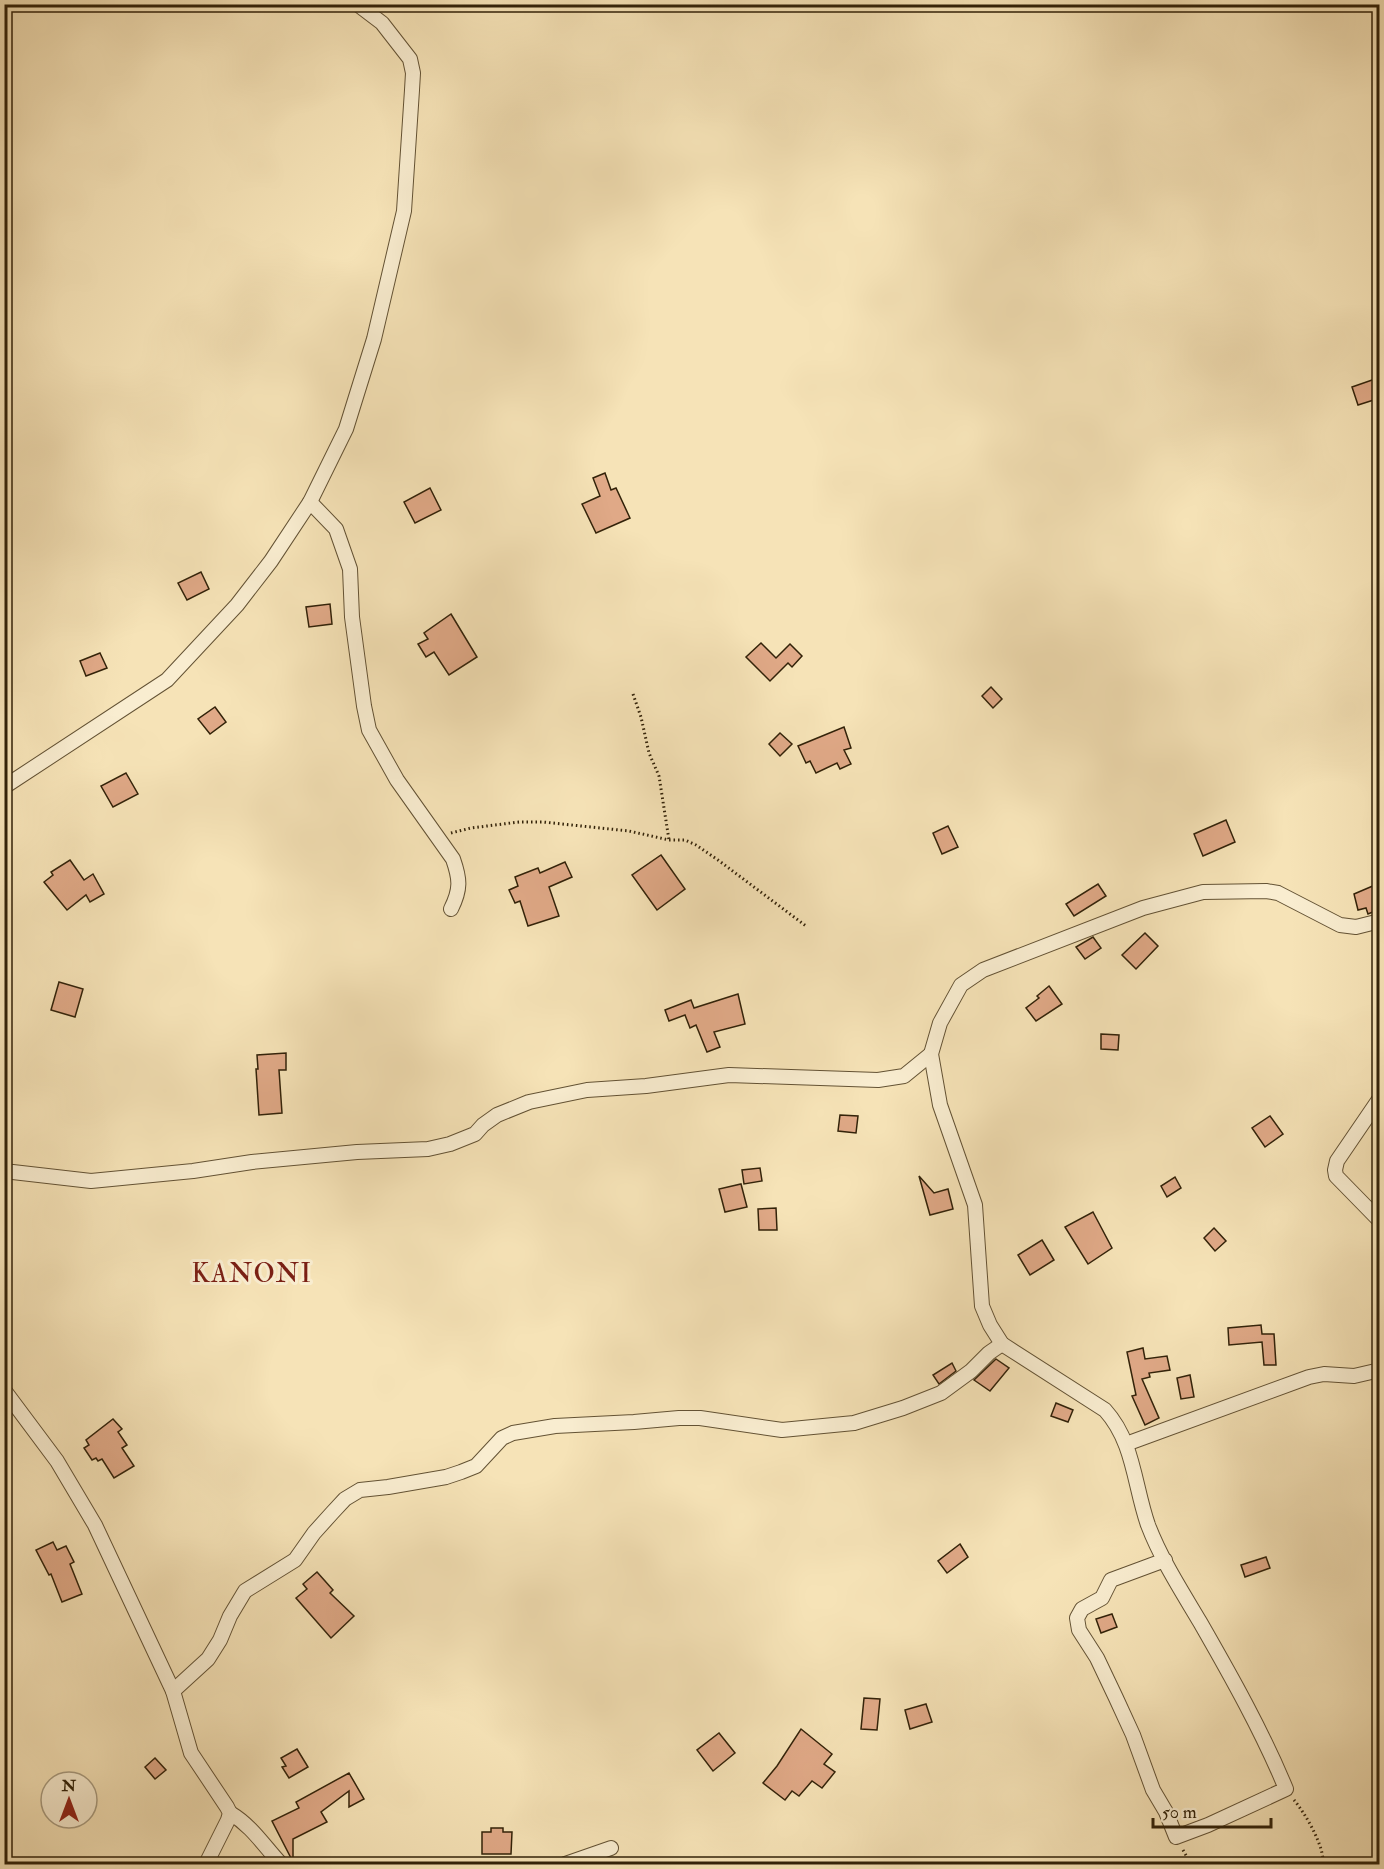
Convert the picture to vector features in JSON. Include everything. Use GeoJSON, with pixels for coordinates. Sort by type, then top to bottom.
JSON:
{"type":"FeatureCollection","features":[{"type":"Feature","properties":{"kind":"street"},"geometry":{"type":"LineString","coordinates":[[4,787],[167,680],[237,605],[271,561],[310,502],[346,429],[374,339],[404,211],[413,73],[410,59],[381,23],[357,4]]}},
{"type":"Feature","properties":{"kind":"street"},"geometry":{"type":"LineString","coordinates":[[310,502],[336,529],[350,569],[352,617],[369,730],[397,780],[453,859],[458,873],[459,893],[451,909]]}},
{"type":"Feature","properties":{"kind":"street"},"geometry":{"type":"LineString","coordinates":[[1165,1560],[1111,1580],[1102,1598],[1082,1609],[1077,1618],[1079,1630],[1097,1658],[1116,1698],[1133,1735],[1153,1790],[1166,1812],[1176,1837],[1286,1789],[1251,1712],[1220,1660],[1148,1525],[1126,1444],[1115,1421],[1105,1410],[1002,1344],[990,1326],[982,1306],[975,1204],[940,1105],[931,1054],[940,1023],[961,985],[983,970],[1143,908],[1203,892],[1266,891],[1278,893],[1340,925],[1356,927],[1380,921]]}},
{"type":"Feature","properties":{"kind":"street"},"geometry":{"type":"LineString","coordinates":[[4,1171],[91,1181],[357,1152],[428,1149],[450,1144],[475,1134],[498,1114],[530,1102],[587,1090],[646,1086],[729,1075],[878,1080],[904,1076],[931,1054]]}},
{"type":"Feature","properties":{"kind":"street"},"geometry":{"type":"LineString","coordinates":[[1380,1098],[1337,1161],[1335,1170],[1336,1176],[1380,1221]]}},
{"type":"Feature","properties":{"kind":"street"},"geometry":{"type":"LineString","coordinates":[[173,1691],[208,1659],[245,1591],[295,1560],[314,1533],[345,1499],[360,1490],[446,1477],[476,1466],[502,1438],[513,1432],[555,1426],[679,1418],[700,1418],[782,1430],[854,1423],[941,1393],[1002,1344]]}},
{"type":"Feature","properties":{"kind":"street"},"geometry":{"type":"LineString","coordinates":[[1126,1444],[1309,1377],[1324,1374],[1354,1376],[1380,1370]]}},
{"type":"Feature","properties":{"kind":"street"},"geometry":{"type":"LineString","coordinates":[[4,1390],[57,1461],[95,1526],[173,1691],[191,1753],[230,1813],[243,1820],[281,1864]]}},
{"type":"Feature","properties":{"kind":"street"},"geometry":{"type":"LineString","coordinates":[[206,1864],[230,1813]]}},
{"type":"Feature","properties":{"kind":"street"},"geometry":{"type":"LineString","coordinates":[[565,1864],[611,1848]]}},
{"type":"Feature","properties":{"kind":"path"},"geometry":{"type":"LineString","coordinates":[[633,694],[649,753],[659,776],[669,840]]}},
{"type":"Feature","properties":{"kind":"path"},"geometry":{"type":"LineString","coordinates":[[437,836],[471,828],[519,822],[543,822],[629,831],[669,840],[685,840],[696,845],[806,926]]}},
{"type":"Feature","properties":{"kind":"path"},"geometry":{"type":"LineString","coordinates":[[1286,1789],[1298,1805],[1319,1843],[1323,1855],[1323,1860],[1319,1864]]}},
{"type":"Feature","properties":{"kind":"building"},"geometry":{"type":"Polygon","coordinates":[[[1375,379],[1380,398],[1358,405],[1352,387],[1375,379]]]}},
{"type":"Feature","properties":{"kind":"building"},"geometry":{"type":"Polygon","coordinates":[[[605,473],[611,490],[616,488],[630,518],[596,533],[582,504],[600,496],[593,478],[605,473]]]}},
{"type":"Feature","properties":{"kind":"building"},"geometry":{"type":"Polygon","coordinates":[[[430,488],[441,510],[415,523],[404,502],[430,488]]]}},
{"type":"Feature","properties":{"kind":"building"},"geometry":{"type":"Polygon","coordinates":[[[201,572],[209,589],[187,600],[178,583],[201,572]]]}},
{"type":"Feature","properties":{"kind":"building"},"geometry":{"type":"Polygon","coordinates":[[[330,604],[332,624],[309,627],[306,607],[330,604]]]}},
{"type":"Feature","properties":{"kind":"building"},"geometry":{"type":"Polygon","coordinates":[[[451,614],[477,657],[449,675],[434,652],[426,657],[418,644],[428,639],[424,633],[451,614]]]}},
{"type":"Feature","properties":{"kind":"building"},"geometry":{"type":"Polygon","coordinates":[[[761,643],[776,658],[790,644],[802,656],[792,667],[788,663],[770,681],[746,657],[761,643]]]}},
{"type":"Feature","properties":{"kind":"building"},"geometry":{"type":"Polygon","coordinates":[[[100,653],[107,668],[86,676],[80,661],[100,653]]]}},
{"type":"Feature","properties":{"kind":"building"},"geometry":{"type":"Polygon","coordinates":[[[991,687],[1002,699],[993,708],[982,696],[991,687]]]}},
{"type":"Feature","properties":{"kind":"building"},"geometry":{"type":"Polygon","coordinates":[[[215,707],[226,722],[210,734],[198,719],[215,707]]]}},
{"type":"Feature","properties":{"kind":"building"},"geometry":{"type":"Polygon","coordinates":[[[844,727],[851,748],[844,750],[851,764],[840,769],[837,763],[816,773],[810,761],[806,763],[798,746],[844,727]]]}},
{"type":"Feature","properties":{"kind":"building"},"geometry":{"type":"Polygon","coordinates":[[[780,733],[792,744],[780,756],[769,744],[780,733]]]}},
{"type":"Feature","properties":{"kind":"building"},"geometry":{"type":"Polygon","coordinates":[[[126,773],[138,794],[113,807],[101,786],[126,773]]]}},
{"type":"Feature","properties":{"kind":"building"},"geometry":{"type":"Polygon","coordinates":[[[1226,820],[1235,842],[1203,856],[1194,834],[1226,820]]]}},
{"type":"Feature","properties":{"kind":"building"},"geometry":{"type":"Polygon","coordinates":[[[948,826],[958,847],[942,854],[933,833],[948,826]]]}},
{"type":"Feature","properties":{"kind":"building"},"geometry":{"type":"Polygon","coordinates":[[[661,855],[685,889],[657,910],[632,875],[661,855]]]}},
{"type":"Feature","properties":{"kind":"building"},"geometry":{"type":"Polygon","coordinates":[[[70,860],[84,880],[93,874],[104,894],[90,902],[86,895],[67,910],[44,882],[53,875],[51,872],[70,860]]]}},
{"type":"Feature","properties":{"kind":"building"},"geometry":{"type":"Polygon","coordinates":[[[565,862],[572,877],[549,887],[559,916],[528,926],[520,901],[515,903],[509,890],[518,886],[515,877],[538,868],[540,873],[565,862]]]}},
{"type":"Feature","properties":{"kind":"building"},"geometry":{"type":"Polygon","coordinates":[[[1098,884],[1106,896],[1074,916],[1066,904],[1098,884]]]}},
{"type":"Feature","properties":{"kind":"building"},"geometry":{"type":"Polygon","coordinates":[[[1375,885],[1380,895],[1380,909],[1368,914],[1366,908],[1358,910],[1354,894],[1375,885]]]}},
{"type":"Feature","properties":{"kind":"building"},"geometry":{"type":"Polygon","coordinates":[[[1145,933],[1158,946],[1136,969],[1122,955],[1145,933]]]}},
{"type":"Feature","properties":{"kind":"building"},"geometry":{"type":"Polygon","coordinates":[[[1093,937],[1101,948],[1085,959],[1076,947],[1093,937]]]}},
{"type":"Feature","properties":{"kind":"building"},"geometry":{"type":"Polygon","coordinates":[[[59,982],[83,989],[75,1017],[51,1010],[59,982]]]}},
{"type":"Feature","properties":{"kind":"building"},"geometry":{"type":"Polygon","coordinates":[[[1049,986],[1062,1004],[1036,1021],[1026,1008],[1049,986]]]}},
{"type":"Feature","properties":{"kind":"building"},"geometry":{"type":"Polygon","coordinates":[[[738,994],[745,1024],[714,1032],[720,1047],[707,1052],[696,1025],[690,1028],[685,1015],[669,1021],[665,1010],[691,1000],[694,1008],[738,994]]]}},
{"type":"Feature","properties":{"kind":"building"},"geometry":{"type":"Polygon","coordinates":[[[1101,1034],[1119,1035],[1118,1050],[1101,1049],[1101,1034]]]}},
{"type":"Feature","properties":{"kind":"building"},"geometry":{"type":"Polygon","coordinates":[[[286,1053],[286,1070],[279,1070],[282,1113],[259,1115],[257,1055],[286,1053]]]}},
{"type":"Feature","properties":{"kind":"building"},"geometry":{"type":"Polygon","coordinates":[[[840,1115],[858,1116],[856,1133],[838,1131],[840,1115]]]}},
{"type":"Feature","properties":{"kind":"building"},"geometry":{"type":"Polygon","coordinates":[[[1270,1116],[1283,1134],[1265,1147],[1252,1128],[1270,1116]]]}},
{"type":"Feature","properties":{"kind":"building"},"geometry":{"type":"Polygon","coordinates":[[[760,1168],[762,1181],[744,1184],[742,1170],[760,1168]]]}},
{"type":"Feature","properties":{"kind":"building"},"geometry":{"type":"Polygon","coordinates":[[[919,1176],[934,1193],[948,1189],[953,1209],[930,1215],[919,1176]]]}},
{"type":"Feature","properties":{"kind":"building"},"geometry":{"type":"Polygon","coordinates":[[[1175,1177],[1181,1188],[1167,1197],[1161,1186],[1175,1177]]]}},
{"type":"Feature","properties":{"kind":"building"},"geometry":{"type":"Polygon","coordinates":[[[741,1184],[747,1207],[725,1212],[719,1189],[741,1184]]]}},
{"type":"Feature","properties":{"kind":"building"},"geometry":{"type":"Polygon","coordinates":[[[776,1208],[777,1230],[759,1230],[758,1209],[776,1208]]]}},
{"type":"Feature","properties":{"kind":"building"},"geometry":{"type":"Polygon","coordinates":[[[1093,1212],[1112,1248],[1088,1264],[1065,1227],[1093,1212]]]}},
{"type":"Feature","properties":{"kind":"building"},"geometry":{"type":"Polygon","coordinates":[[[1214,1228],[1226,1241],[1215,1251],[1204,1238],[1214,1228]]]}},
{"type":"Feature","properties":{"kind":"building"},"geometry":{"type":"Polygon","coordinates":[[[1042,1240],[1054,1260],[1030,1275],[1018,1255],[1042,1240]]]}},
{"type":"Feature","properties":{"kind":"building"},"geometry":{"type":"Polygon","coordinates":[[[1261,1325],[1262,1334],[1274,1334],[1276,1365],[1264,1365],[1262,1342],[1229,1345],[1228,1328],[1261,1325]]]}},
{"type":"Feature","properties":{"kind":"building"},"geometry":{"type":"Polygon","coordinates":[[[1143,1348],[1145,1359],[1167,1356],[1170,1370],[1149,1373],[1150,1377],[1142,1379],[1159,1418],[1145,1425],[1132,1396],[1136,1395],[1127,1352],[1143,1348]]]}},
{"type":"Feature","properties":{"kind":"building"},"geometry":{"type":"Polygon","coordinates":[[[996,1359],[1009,1368],[990,1391],[974,1380],[996,1359]]]}},
{"type":"Feature","properties":{"kind":"building"},"geometry":{"type":"Polygon","coordinates":[[[952,1363],[956,1371],[939,1384],[933,1375],[952,1363]]]}},
{"type":"Feature","properties":{"kind":"building"},"geometry":{"type":"Polygon","coordinates":[[[1190,1375],[1194,1397],[1181,1399],[1177,1378],[1190,1375]]]}},
{"type":"Feature","properties":{"kind":"building"},"geometry":{"type":"Polygon","coordinates":[[[1056,1403],[1073,1410],[1068,1422],[1051,1416],[1056,1403]]]}},
{"type":"Feature","properties":{"kind":"building"},"geometry":{"type":"Polygon","coordinates":[[[113,1419],[122,1429],[118,1432],[127,1445],[122,1448],[134,1466],[114,1478],[102,1459],[92,1460],[84,1448],[89,1445],[86,1440],[113,1419]]]}},
{"type":"Feature","properties":{"kind":"building"},"geometry":{"type":"Polygon","coordinates":[[[53,1542],[57,1550],[66,1546],[74,1562],[70,1564],[82,1594],[62,1602],[51,1574],[49,1575],[36,1550],[53,1542]]]}},
{"type":"Feature","properties":{"kind":"building"},"geometry":{"type":"Polygon","coordinates":[[[960,1544],[968,1557],[947,1573],[938,1561],[960,1544]]]}},
{"type":"Feature","properties":{"kind":"building"},"geometry":{"type":"Polygon","coordinates":[[[1266,1557],[1270,1568],[1245,1577],[1241,1565],[1266,1557]]]}},
{"type":"Feature","properties":{"kind":"building"},"geometry":{"type":"Polygon","coordinates":[[[317,1572],[333,1590],[330,1593],[354,1616],[331,1638],[296,1598],[307,1589],[303,1584],[317,1572]]]}},
{"type":"Feature","properties":{"kind":"building"},"geometry":{"type":"Polygon","coordinates":[[[1112,1614],[1117,1627],[1101,1633],[1096,1619],[1112,1614]]]}},
{"type":"Feature","properties":{"kind":"building"},"geometry":{"type":"Polygon","coordinates":[[[864,1698],[880,1699],[877,1730],[861,1729],[864,1698]]]}},
{"type":"Feature","properties":{"kind":"building"},"geometry":{"type":"Polygon","coordinates":[[[926,1704],[932,1722],[910,1729],[905,1710],[926,1704]]]}},
{"type":"Feature","properties":{"kind":"building"},"geometry":{"type":"Polygon","coordinates":[[[801,1729],[832,1754],[824,1764],[835,1772],[822,1788],[812,1781],[799,1796],[792,1791],[785,1800],[763,1783],[801,1729]]]}},
{"type":"Feature","properties":{"kind":"building"},"geometry":{"type":"Polygon","coordinates":[[[719,1733],[735,1753],[713,1771],[697,1750],[719,1733]]]}},
{"type":"Feature","properties":{"kind":"building"},"geometry":{"type":"Polygon","coordinates":[[[297,1749],[308,1767],[289,1778],[282,1767],[286,1766],[281,1758],[297,1749]]]}},
{"type":"Feature","properties":{"kind":"building"},"geometry":{"type":"Polygon","coordinates":[[[155,1758],[166,1770],[155,1779],[145,1767],[155,1758]]]}},
{"type":"Feature","properties":{"kind":"building"},"geometry":{"type":"Polygon","coordinates":[[[349,1773],[364,1799],[349,1807],[349,1791],[321,1812],[327,1822],[293,1839],[293,1862],[272,1821],[299,1808],[296,1802],[349,1773]]]}},
{"type":"Feature","properties":{"kind":"building"},"geometry":{"type":"Polygon","coordinates":[[[491,1828],[503,1828],[503,1832],[512,1832],[511,1854],[482,1854],[482,1832],[491,1832],[491,1828]]]}},
{"type":"Feature","properties":{"kind":"district","name":"KANONI"},"geometry":{"type":"Point","coordinates":[252,1274]}}]}
